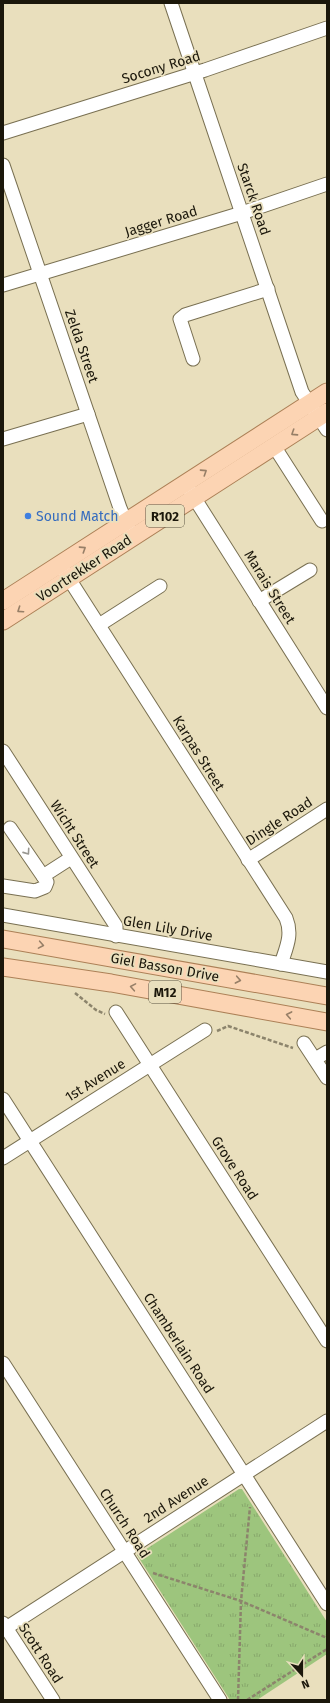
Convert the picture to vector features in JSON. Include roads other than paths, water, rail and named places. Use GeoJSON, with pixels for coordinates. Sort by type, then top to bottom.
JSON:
{"type":"FeatureCollection","features":[{"type":"Feature","properties":{"kind":"main road","name":"Voortrekker Road"},"geometry":{"type":"LineString","coordinates":[[3,621],[124,522],[189,491],[274,446],[321,416],[327,392]]}},
{"type":"Feature","properties":{"kind":"main road","name":"Voortrekker Road"},"geometry":{"type":"LineString","coordinates":[[3,601],[134,537],[189,491],[321,416]]}},
{"type":"Feature","properties":{"kind":"main road","name":"Giel Basson Drive"},"geometry":{"type":"LineString","coordinates":[[3,939],[327,996]]}},
{"type":"Feature","properties":{"kind":"main road","name":"Giel Basson Drive"},"geometry":{"type":"LineString","coordinates":[[3,967],[111,983],[327,1022]]}},
{"type":"Feature","properties":{"kind":"street","name":"Starck Road"},"geometry":{"type":"LineString","coordinates":[[171,3],[302,392],[321,416]]}},
{"type":"Feature","properties":{"kind":"street","name":"Socony Road"},"geometry":{"type":"LineString","coordinates":[[3,133],[327,28]]}},
{"type":"Feature","properties":{"kind":"street","name":"Zelda Street"},"geometry":{"type":"LineString","coordinates":[[3,165],[124,522],[134,537]]}},
{"type":"Feature","properties":{"kind":"street","name":"Jagger Road"},"geometry":{"type":"LineString","coordinates":[[3,285],[242,213],[327,184]]}},
{"type":"Feature","properties":{"kind":"street"},"geometry":{"type":"LineString","coordinates":[[192,359],[180,320],[185,314],[268,289]]}},
{"type":"Feature","properties":{"kind":"street"},"geometry":{"type":"LineString","coordinates":[[3,439],[88,414]]}},
{"type":"Feature","properties":{"kind":"street"},"geometry":{"type":"LineString","coordinates":[[274,446],[322,521]]}},
{"type":"Feature","properties":{"kind":"street","name":"Marais Street"},"geometry":{"type":"LineString","coordinates":[[189,491],[327,708]]}},
{"type":"Feature","properties":{"kind":"street"},"geometry":{"type":"LineString","coordinates":[[259,601],[310,570]]}},
{"type":"Feature","properties":{"kind":"street","name":"Karpas Street"},"geometry":{"type":"LineString","coordinates":[[64,571],[286,918],[290,927],[281,964]]}},
{"type":"Feature","properties":{"kind":"street"},"geometry":{"type":"LineString","coordinates":[[99,625],[160,586]]}},
{"type":"Feature","properties":{"kind":"street","name":"Wicht Street"},"geometry":{"type":"LineString","coordinates":[[3,751],[116,926],[116,936]]}},
{"type":"Feature","properties":{"kind":"street","name":"Dingle Road"},"geometry":{"type":"LineString","coordinates":[[248,860],[327,809]]}},
{"type":"Feature","properties":{"kind":"street"},"geometry":{"type":"LineString","coordinates":[[3,886],[25,891],[40,890],[45,887],[47,882],[10,828]]}},
{"type":"Feature","properties":{"kind":"street"},"geometry":{"type":"LineString","coordinates":[[43,876],[72,858]]}},
{"type":"Feature","properties":{"kind":"street","name":"Glen Lily Drive"},"geometry":{"type":"LineString","coordinates":[[3,915],[327,972]]}},
{"type":"Feature","properties":{"kind":"street","name":"Grove Road"},"geometry":{"type":"LineString","coordinates":[[113,1014],[150,1064],[327,1341]]}},
{"type":"Feature","properties":{"kind":"street","name":"1st Avenue"},"geometry":{"type":"LineString","coordinates":[[3,1158],[150,1064],[209,1031]]}},
{"type":"Feature","properties":{"kind":"street"},"geometry":{"type":"LineString","coordinates":[[300,1046],[315,1059],[327,1078]]}},
{"type":"Feature","properties":{"kind":"street"},"geometry":{"type":"LineString","coordinates":[[315,1059],[327,1052]]}},
{"type":"Feature","properties":{"kind":"street","name":"Chamberlain Road"},"geometry":{"type":"LineString","coordinates":[[3,1099],[327,1604]]}},
{"type":"Feature","properties":{"kind":"street","name":"Church Road"},"geometry":{"type":"LineString","coordinates":[[3,1363],[220,1700]]}},
{"type":"Feature","properties":{"kind":"street","name":"2nd Avenue"},"geometry":{"type":"LineString","coordinates":[[4,1627],[124,1552],[327,1421]]}},
{"type":"Feature","properties":{"kind":"street","name":"Scott Road"},"geometry":{"type":"LineString","coordinates":[[4,1627],[53,1700]]}},
{"type":"Feature","properties":{"kind":"place","name":"Sound Match"},"geometry":{"type":"Point","coordinates":[28,516]}}]}
